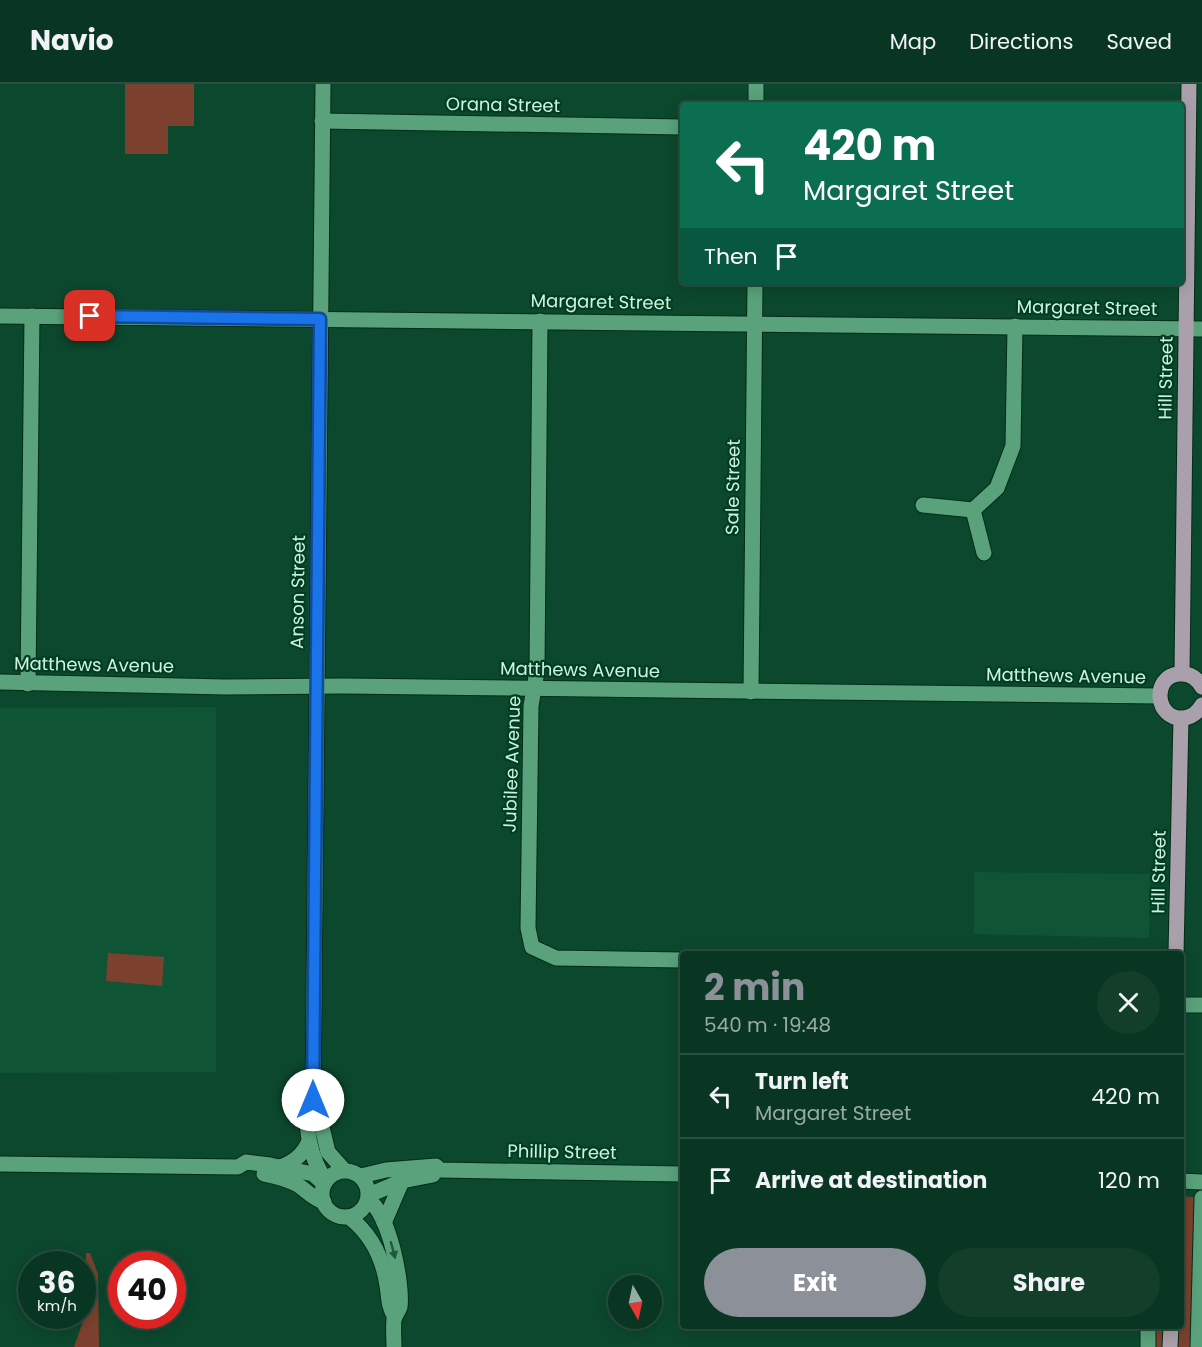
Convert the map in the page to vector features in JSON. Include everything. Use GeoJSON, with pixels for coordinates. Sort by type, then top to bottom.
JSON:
{"type":"FeatureCollection","features":[{"type":"Feature","properties":{"kind":"main road","name":"Hill Street"},"geometry":{"type":"LineString","coordinates":[[1182,673],[1189,84]]}},
{"type":"Feature","properties":{"kind":"main road"},"geometry":{"type":"LineString","coordinates":[[1202,687],[1195,678],[1182,673],[1175,674],[1163,682],[1159,696],[1160,703],[1168,714],[1181,718],[1194,714],[1202,705]]}},
{"type":"Feature","properties":{"kind":"main road","name":"Hill Street"},"geometry":{"type":"LineString","coordinates":[[1176,951],[1181,718]]}},
{"type":"Feature","properties":{"kind":"main road"},"geometry":{"type":"LineString","coordinates":[[1170,1347],[1171,1329]]}},
{"type":"Feature","properties":{"kind":"street","name":"Anson Street"},"geometry":{"type":"LineString","coordinates":[[323,84],[313,1100],[317,1106],[328,1152],[344,1170]]}},
{"type":"Feature","properties":{"kind":"street"},"geometry":{"type":"LineString","coordinates":[[756,84],[756,102]]}},
{"type":"Feature","properties":{"kind":"street","name":"Orana Street"},"geometry":{"type":"LineString","coordinates":[[322,121],[680,127]]}},
{"type":"Feature","properties":{"kind":"street","name":"Sale Street"},"geometry":{"type":"LineString","coordinates":[[751,692],[754,285]]}},
{"type":"Feature","properties":{"kind":"street","name":"Margaret Street"},"geometry":{"type":"LineString","coordinates":[[0,316],[1202,328]]}},
{"type":"Feature","properties":{"kind":"street"},"geometry":{"type":"LineString","coordinates":[[28,684],[32,316]]}},
{"type":"Feature","properties":{"kind":"street","name":"Jubilee Avenue"},"geometry":{"type":"LineString","coordinates":[[540,321],[537,670],[531,714],[528,928],[532,947],[556,958],[680,960]]}},
{"type":"Feature","properties":{"kind":"street"},"geometry":{"type":"LineString","coordinates":[[923,505],[973,510],[997,488],[1013,446],[1015,326]]}},
{"type":"Feature","properties":{"kind":"street"},"geometry":{"type":"LineString","coordinates":[[973,510],[984,553]]}},
{"type":"Feature","properties":{"kind":"street","name":"Matthews Avenue"},"geometry":{"type":"LineString","coordinates":[[0,682],[1159,696]]}},
{"type":"Feature","properties":{"kind":"street"},"geometry":{"type":"LineString","coordinates":[[1184,1005],[1202,1005]]}},
{"type":"Feature","properties":{"kind":"street","name":"Anson Street"},"geometry":{"type":"LineString","coordinates":[[313,1100],[308,1106],[309,1141],[319,1172],[325,1182]]}},
{"type":"Feature","properties":{"kind":"street"},"geometry":{"type":"LineString","coordinates":[[280,1167],[297,1158],[309,1141]]}},
{"type":"Feature","properties":{"kind":"street"},"geometry":{"type":"LineString","coordinates":[[238,1167],[246,1162],[280,1167],[313,1174],[325,1182]]}},
{"type":"Feature","properties":{"kind":"street"},"geometry":{"type":"LineString","coordinates":[[0,1164],[238,1167],[292,1182],[317,1200],[324,1202]]}},
{"type":"Feature","properties":{"kind":"street","name":"Phillip Street"},"geometry":{"type":"LineString","coordinates":[[361,1176],[386,1170],[436,1166],[440,1170],[680,1174]]}},
{"type":"Feature","properties":{"kind":"street"},"geometry":{"type":"LineString","coordinates":[[349,1217],[361,1211],[368,1197],[367,1186],[361,1176],[344,1170],[334,1173],[325,1182],[322,1193],[324,1202],[332,1212],[349,1217],[364,1229],[379,1255],[387,1284],[390,1310],[394,1317],[394,1347]]}},
{"type":"Feature","properties":{"kind":"street","name":"Phillip Street"},"geometry":{"type":"LineString","coordinates":[[368,1197],[402,1181],[436,1174],[440,1170]]}},
{"type":"Feature","properties":{"kind":"street"},"geometry":{"type":"LineString","coordinates":[[384,1223],[402,1181]]}},
{"type":"Feature","properties":{"kind":"street"},"geometry":{"type":"LineString","coordinates":[[1184,1181],[1202,1182]]}},
{"type":"Feature","properties":{"kind":"street"},"geometry":{"type":"LineString","coordinates":[[368,1197],[375,1204],[384,1223],[398,1267],[400,1309],[394,1317]]}},
{"type":"Feature","properties":{"kind":"street"},"geometry":{"type":"LineString","coordinates":[[1198,1347],[1202,1198]]}},
{"type":"Feature","properties":{"kind":"street"},"geometry":{"type":"LineString","coordinates":[[1148,1347],[1149,1329]]}},
{"type":"Feature","properties":{"kind":"shaded area"},"geometry":{"type":"Polygon","coordinates":[[[125,84],[194,84],[194,126],[168,126],[168,154],[125,154],[125,84]]]}},
{"type":"Feature","properties":{"kind":"shaded area"},"geometry":{"type":"Polygon","coordinates":[[[216,707],[216,1072],[0,1073],[0,708],[216,707]]]}},
{"type":"Feature","properties":{"kind":"shaded area"},"geometry":{"type":"Polygon","coordinates":[[[974,872],[1150,874],[1149,938],[974,934],[974,872]]]}},
{"type":"Feature","properties":{"kind":"shaded area"},"geometry":{"type":"Polygon","coordinates":[[[108,953],[164,957],[162,986],[106,981],[108,953]]]}},
{"type":"Feature","properties":{"kind":"shaded area"},"geometry":{"type":"Polygon","coordinates":[[[1184,1196],[1202,1198],[1202,1347],[1146,1347],[1146,1329],[1184,1329],[1184,1196]]]}},
{"type":"Feature","properties":{"kind":"shaded area"},"geometry":{"type":"Polygon","coordinates":[[[96,1269],[99,1347],[74,1347],[80,1329],[96,1329],[96,1269]]]}},
{"type":"Feature","properties":{"kind":"route"},"geometry":{"type":"LineString","coordinates":[[90,316],[320,319],[313,1100]]}}]}
